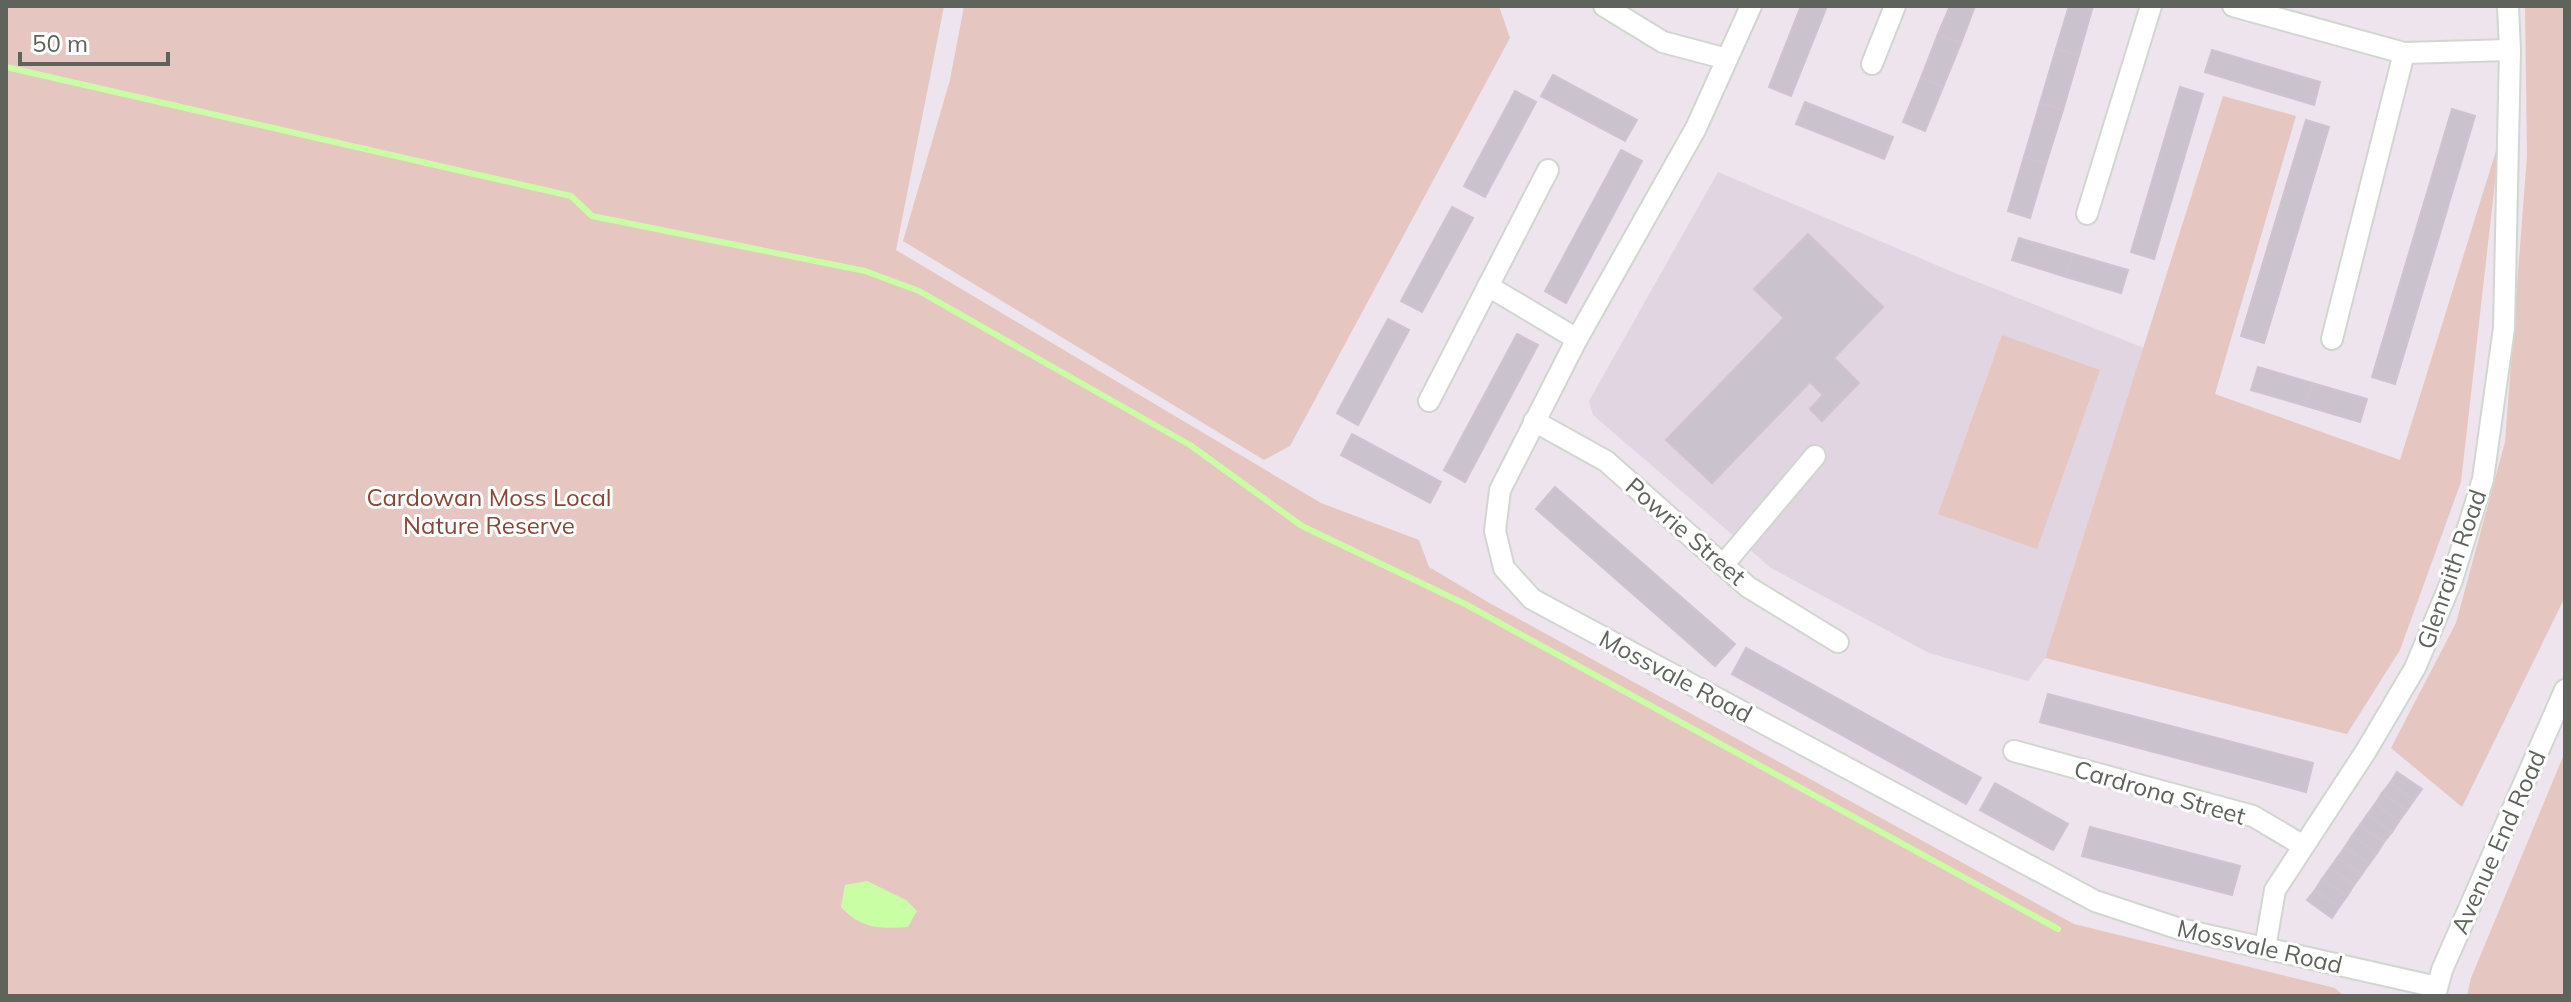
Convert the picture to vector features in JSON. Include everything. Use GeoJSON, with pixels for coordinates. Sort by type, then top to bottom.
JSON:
{"type":"FeatureCollection","features":[{"type":"Feature","properties":{"kind":"street"},"geometry":{"type":"LineString","coordinates":[[1604,6],[1663,42],[1727,59]]}},
{"type":"Feature","properties":{"kind":"street","name":"Mossvale Road"},"geometry":{"type":"LineString","coordinates":[[1751,6],[1696,128],[1577,339],[1500,490],[1495,531],[1504,568],[1532,599],[2095,901],[2180,929],[2436,992]]}},
{"type":"Feature","properties":{"kind":"street"},"geometry":{"type":"LineString","coordinates":[[1872,64],[1895,6]]}},
{"type":"Feature","properties":{"kind":"street"},"geometry":{"type":"LineString","coordinates":[[2087,214],[2151,6]]}},
{"type":"Feature","properties":{"kind":"street"},"geometry":{"type":"LineString","coordinates":[[2233,6],[2404,53],[2510,50]]}},
{"type":"Feature","properties":{"kind":"street","name":"Glenraith Road"},"geometry":{"type":"LineString","coordinates":[[2265,948],[2275,890],[2366,751],[2415,668],[2452,580],[2483,479],[2504,328],[2510,50],[2508,6]]}},
{"type":"Feature","properties":{"kind":"street"},"geometry":{"type":"LineString","coordinates":[[2332,339],[2404,53]]}},
{"type":"Feature","properties":{"kind":"street"},"geometry":{"type":"LineString","coordinates":[[1429,401],[1548,170]]}},
{"type":"Feature","properties":{"kind":"street"},"geometry":{"type":"LineString","coordinates":[[1488,286],[1577,339]]}},
{"type":"Feature","properties":{"kind":"street","name":"Powrie Street"},"geometry":{"type":"LineString","coordinates":[[1534,421],[1606,461],[1748,587],[1838,642]]}},
{"type":"Feature","properties":{"kind":"street"},"geometry":{"type":"LineString","coordinates":[[1723,565],[1815,456]]}},
{"type":"Feature","properties":{"kind":"street","name":"Avenue End Road"},"geometry":{"type":"LineString","coordinates":[[2436,992],[2565,690]]}},
{"type":"Feature","properties":{"kind":"street","name":"Cardrona Street"},"geometry":{"type":"LineString","coordinates":[[2014,751],[2253,816],[2302,845]]}},
{"type":"Feature","properties":{"kind":"shaded area"},"geometry":{"type":"Polygon","coordinates":[[[1718,172],[1955,273],[2144,348],[2045,658],[2028,681],[1929,653],[1771,568],[1593,415],[1589,401],[1718,172]]]}},
{"type":"Feature","properties":{"kind":"shaded area"},"geometry":{"type":"Polygon","coordinates":[[[867,881],[906,900],[917,911],[908,927],[864,924],[841,907],[845,885],[867,881]]]}},
{"type":"Feature","properties":{"kind":"green space","name":"Cardowan Moss Local Nature Reserve"},"geometry":{"type":"Polygon","coordinates":[[[6,6],[944,6],[896,250],[1321,503],[1419,540],[1429,567],[1486,601],[2074,924],[2335,988],[2344,996],[6,996],[6,6]]]}},
{"type":"Feature","properties":{"kind":"green space"},"geometry":{"type":"Polygon","coordinates":[[[964,6],[1499,6],[1510,38],[1290,446],[1264,460],[903,241],[950,80],[964,6]]]}},
{"type":"Feature","properties":{"kind":"green space"},"geometry":{"type":"Polygon","coordinates":[[[2525,6],[2565,6],[2565,597],[2462,807],[2391,748],[2456,623],[2505,442],[2527,156],[2525,6]]]}},
{"type":"Feature","properties":{"kind":"green space"},"geometry":{"type":"Polygon","coordinates":[[[2223,96],[2296,116],[2215,394],[2400,460],[2500,138],[2461,482],[2400,650],[2347,734],[2045,658],[2223,96]]]}},
{"type":"Feature","properties":{"kind":"green space"},"geometry":{"type":"Polygon","coordinates":[[[2002,335],[2100,370],[2037,549],[1938,514],[2002,335]]]}},
{"type":"Feature","properties":{"kind":"green space"},"geometry":{"type":"Polygon","coordinates":[[[2565,752],[2565,996],[2467,996],[2471,978],[2565,752]]]}},
{"type":"Feature","properties":{"kind":"building"},"geometry":{"type":"Polygon","coordinates":[[[1801,6],[1827,6],[1791,96],[1769,87],[1801,6]]]}},
{"type":"Feature","properties":{"kind":"building"},"geometry":{"type":"Polygon","coordinates":[[[1950,6],[1975,6],[1961,43],[1938,34],[1950,6]]]}},
{"type":"Feature","properties":{"kind":"building"},"geometry":{"type":"Polygon","coordinates":[[[2069,6],[2093,6],[2079,55],[2056,49],[2069,6]]]}},
{"type":"Feature","properties":{"kind":"building"},"geometry":{"type":"Polygon","coordinates":[[[1938,34],[1961,43],[1943,87],[1921,78],[1938,34]]]}},
{"type":"Feature","properties":{"kind":"building"},"geometry":{"type":"Polygon","coordinates":[[[2056,49],[2079,55],[2063,110],[2040,103],[2056,49]]]}},
{"type":"Feature","properties":{"kind":"building"},"geometry":{"type":"Polygon","coordinates":[[[2212,50],[2320,82],[2314,105],[2205,72],[2212,50]]]}},
{"type":"Feature","properties":{"kind":"building"},"geometry":{"type":"Polygon","coordinates":[[[1553,75],[1637,120],[1625,141],[1541,96],[1553,75]]]}},
{"type":"Feature","properties":{"kind":"building"},"geometry":{"type":"Polygon","coordinates":[[[1921,78],[1943,87],[1925,131],[1903,122],[1921,78]]]}},
{"type":"Feature","properties":{"kind":"building"},"geometry":{"type":"Polygon","coordinates":[[[2180,87],[2203,94],[2154,259],[2131,252],[2180,87]]]}},
{"type":"Feature","properties":{"kind":"building"},"geometry":{"type":"Polygon","coordinates":[[[1515,91],[1536,102],[1485,197],[1464,186],[1515,91]]]}},
{"type":"Feature","properties":{"kind":"building"},"geometry":{"type":"Polygon","coordinates":[[[1805,102],[1893,137],[1884,159],[1796,124],[1805,102]]]}},
{"type":"Feature","properties":{"kind":"building"},"geometry":{"type":"Polygon","coordinates":[[[2040,103],[2063,110],[2046,164],[2024,157],[2040,103]]]}},
{"type":"Feature","properties":{"kind":"building"},"geometry":{"type":"Polygon","coordinates":[[[2452,109],[2475,116],[2395,384],[2372,377],[2452,109]]]}},
{"type":"Feature","properties":{"kind":"building"},"geometry":{"type":"Polygon","coordinates":[[[2306,120],[2329,127],[2264,343],[2241,336],[2306,120]]]}},
{"type":"Feature","properties":{"kind":"building"},"geometry":{"type":"Polygon","coordinates":[[[1621,150],[1642,161],[1566,303],[1545,291],[1621,150]]]}},
{"type":"Feature","properties":{"kind":"building"},"geometry":{"type":"Polygon","coordinates":[[[2024,157],[2046,164],[2030,218],[2008,211],[2024,157]]]}},
{"type":"Feature","properties":{"kind":"building"},"geometry":{"type":"Polygon","coordinates":[[[1452,207],[1473,218],[1422,312],[1401,301],[1452,207]]]}},
{"type":"Feature","properties":{"kind":"building"},"geometry":{"type":"Polygon","coordinates":[[[1808,234],[1883,307],[1834,358],[1859,383],[1822,421],[1810,409],[1823,395],[1810,382],[1712,483],[1666,440],[1784,318],[1754,289],[1808,234]]]}},
{"type":"Feature","properties":{"kind":"building"},"geometry":{"type":"Polygon","coordinates":[[[2019,238],[2073,254],[2066,277],[2012,260],[2019,238]]]}},
{"type":"Feature","properties":{"kind":"building"},"geometry":{"type":"Polygon","coordinates":[[[2073,254],[2128,270],[2121,293],[2066,277],[2073,254]]]}},
{"type":"Feature","properties":{"kind":"building"},"geometry":{"type":"Polygon","coordinates":[[[1388,319],[1409,330],[1358,425],[1337,413],[1388,319]]]}},
{"type":"Feature","properties":{"kind":"building"},"geometry":{"type":"Polygon","coordinates":[[[1517,334],[1538,345],[1465,482],[1444,470],[1517,334]]]}},
{"type":"Feature","properties":{"kind":"building"},"geometry":{"type":"Polygon","coordinates":[[[2258,367],[2312,383],[2306,406],[2251,390],[2258,367]]]}},
{"type":"Feature","properties":{"kind":"building"},"geometry":{"type":"Polygon","coordinates":[[[2312,383],[2367,399],[2360,422],[2306,406],[2312,383]]]}},
{"type":"Feature","properties":{"kind":"building"},"geometry":{"type":"Polygon","coordinates":[[[1352,434],[1441,482],[1430,503],[1341,455],[1352,434]]]}},
{"type":"Feature","properties":{"kind":"building"},"geometry":{"type":"Polygon","coordinates":[[[1555,487],[1735,644],[1715,666],[1536,509],[1555,487]]]}},
{"type":"Feature","properties":{"kind":"building"},"geometry":{"type":"Polygon","coordinates":[[[1746,648],[1981,778],[1966,804],[1732,674],[1746,648]]]}},
{"type":"Feature","properties":{"kind":"building"},"geometry":{"type":"Polygon","coordinates":[[[2048,694],[2313,763],[2306,792],[2040,722],[2048,694]]]}},
{"type":"Feature","properties":{"kind":"building"},"geometry":{"type":"Polygon","coordinates":[[[2397,772],[2422,789],[2414,800],[2390,783],[2397,772]]]}},
{"type":"Feature","properties":{"kind":"building"},"geometry":{"type":"Polygon","coordinates":[[[1995,783],[2068,824],[2053,850],[1980,810],[1995,783]]]}},
{"type":"Feature","properties":{"kind":"building"},"geometry":{"type":"Polygon","coordinates":[[[2390,783],[2414,800],[2407,810],[2382,793],[2390,783]]]}},
{"type":"Feature","properties":{"kind":"building"},"geometry":{"type":"Polygon","coordinates":[[[2382,793],[2407,810],[2399,821],[2375,804],[2382,793]]]}},
{"type":"Feature","properties":{"kind":"building"},"geometry":{"type":"Polygon","coordinates":[[[2375,804],[2399,821],[2392,832],[2367,815],[2375,804]]]}},
{"type":"Feature","properties":{"kind":"building"},"geometry":{"type":"Polygon","coordinates":[[[2367,815],[2392,832],[2384,842],[2360,825],[2367,815]]]}},
{"type":"Feature","properties":{"kind":"building"},"geometry":{"type":"Polygon","coordinates":[[[2360,825],[2384,842],[2377,853],[2352,836],[2360,825]]]}},
{"type":"Feature","properties":{"kind":"building"},"geometry":{"type":"Polygon","coordinates":[[[2090,827],[2240,866],[2232,895],[2082,856],[2090,827]]]}},
{"type":"Feature","properties":{"kind":"building"},"geometry":{"type":"Polygon","coordinates":[[[2352,836],[2377,853],[2369,864],[2345,847],[2352,836]]]}},
{"type":"Feature","properties":{"kind":"building"},"geometry":{"type":"Polygon","coordinates":[[[2345,847],[2369,864],[2362,874],[2337,858],[2345,847]]]}},
{"type":"Feature","properties":{"kind":"building"},"geometry":{"type":"Polygon","coordinates":[[[2337,858],[2362,874],[2354,885],[2330,868],[2337,858]]]}},
{"type":"Feature","properties":{"kind":"building"},"geometry":{"type":"Polygon","coordinates":[[[2330,868],[2354,885],[2347,896],[2322,879],[2330,868]]]}},
{"type":"Feature","properties":{"kind":"building"},"geometry":{"type":"Polygon","coordinates":[[[2322,879],[2347,896],[2339,907],[2315,890],[2322,879]]]}},
{"type":"Feature","properties":{"kind":"building"},"geometry":{"type":"Polygon","coordinates":[[[2315,890],[2339,907],[2332,918],[2307,900],[2315,890]]]}},
{"type":"Feature","properties":{"kind":"waterway"},"geometry":{"type":"LineString","coordinates":[[6,67],[571,196],[592,216],[865,271],[919,291],[1190,445],[1302,526],[1467,605],[2058,929]]}}]}
